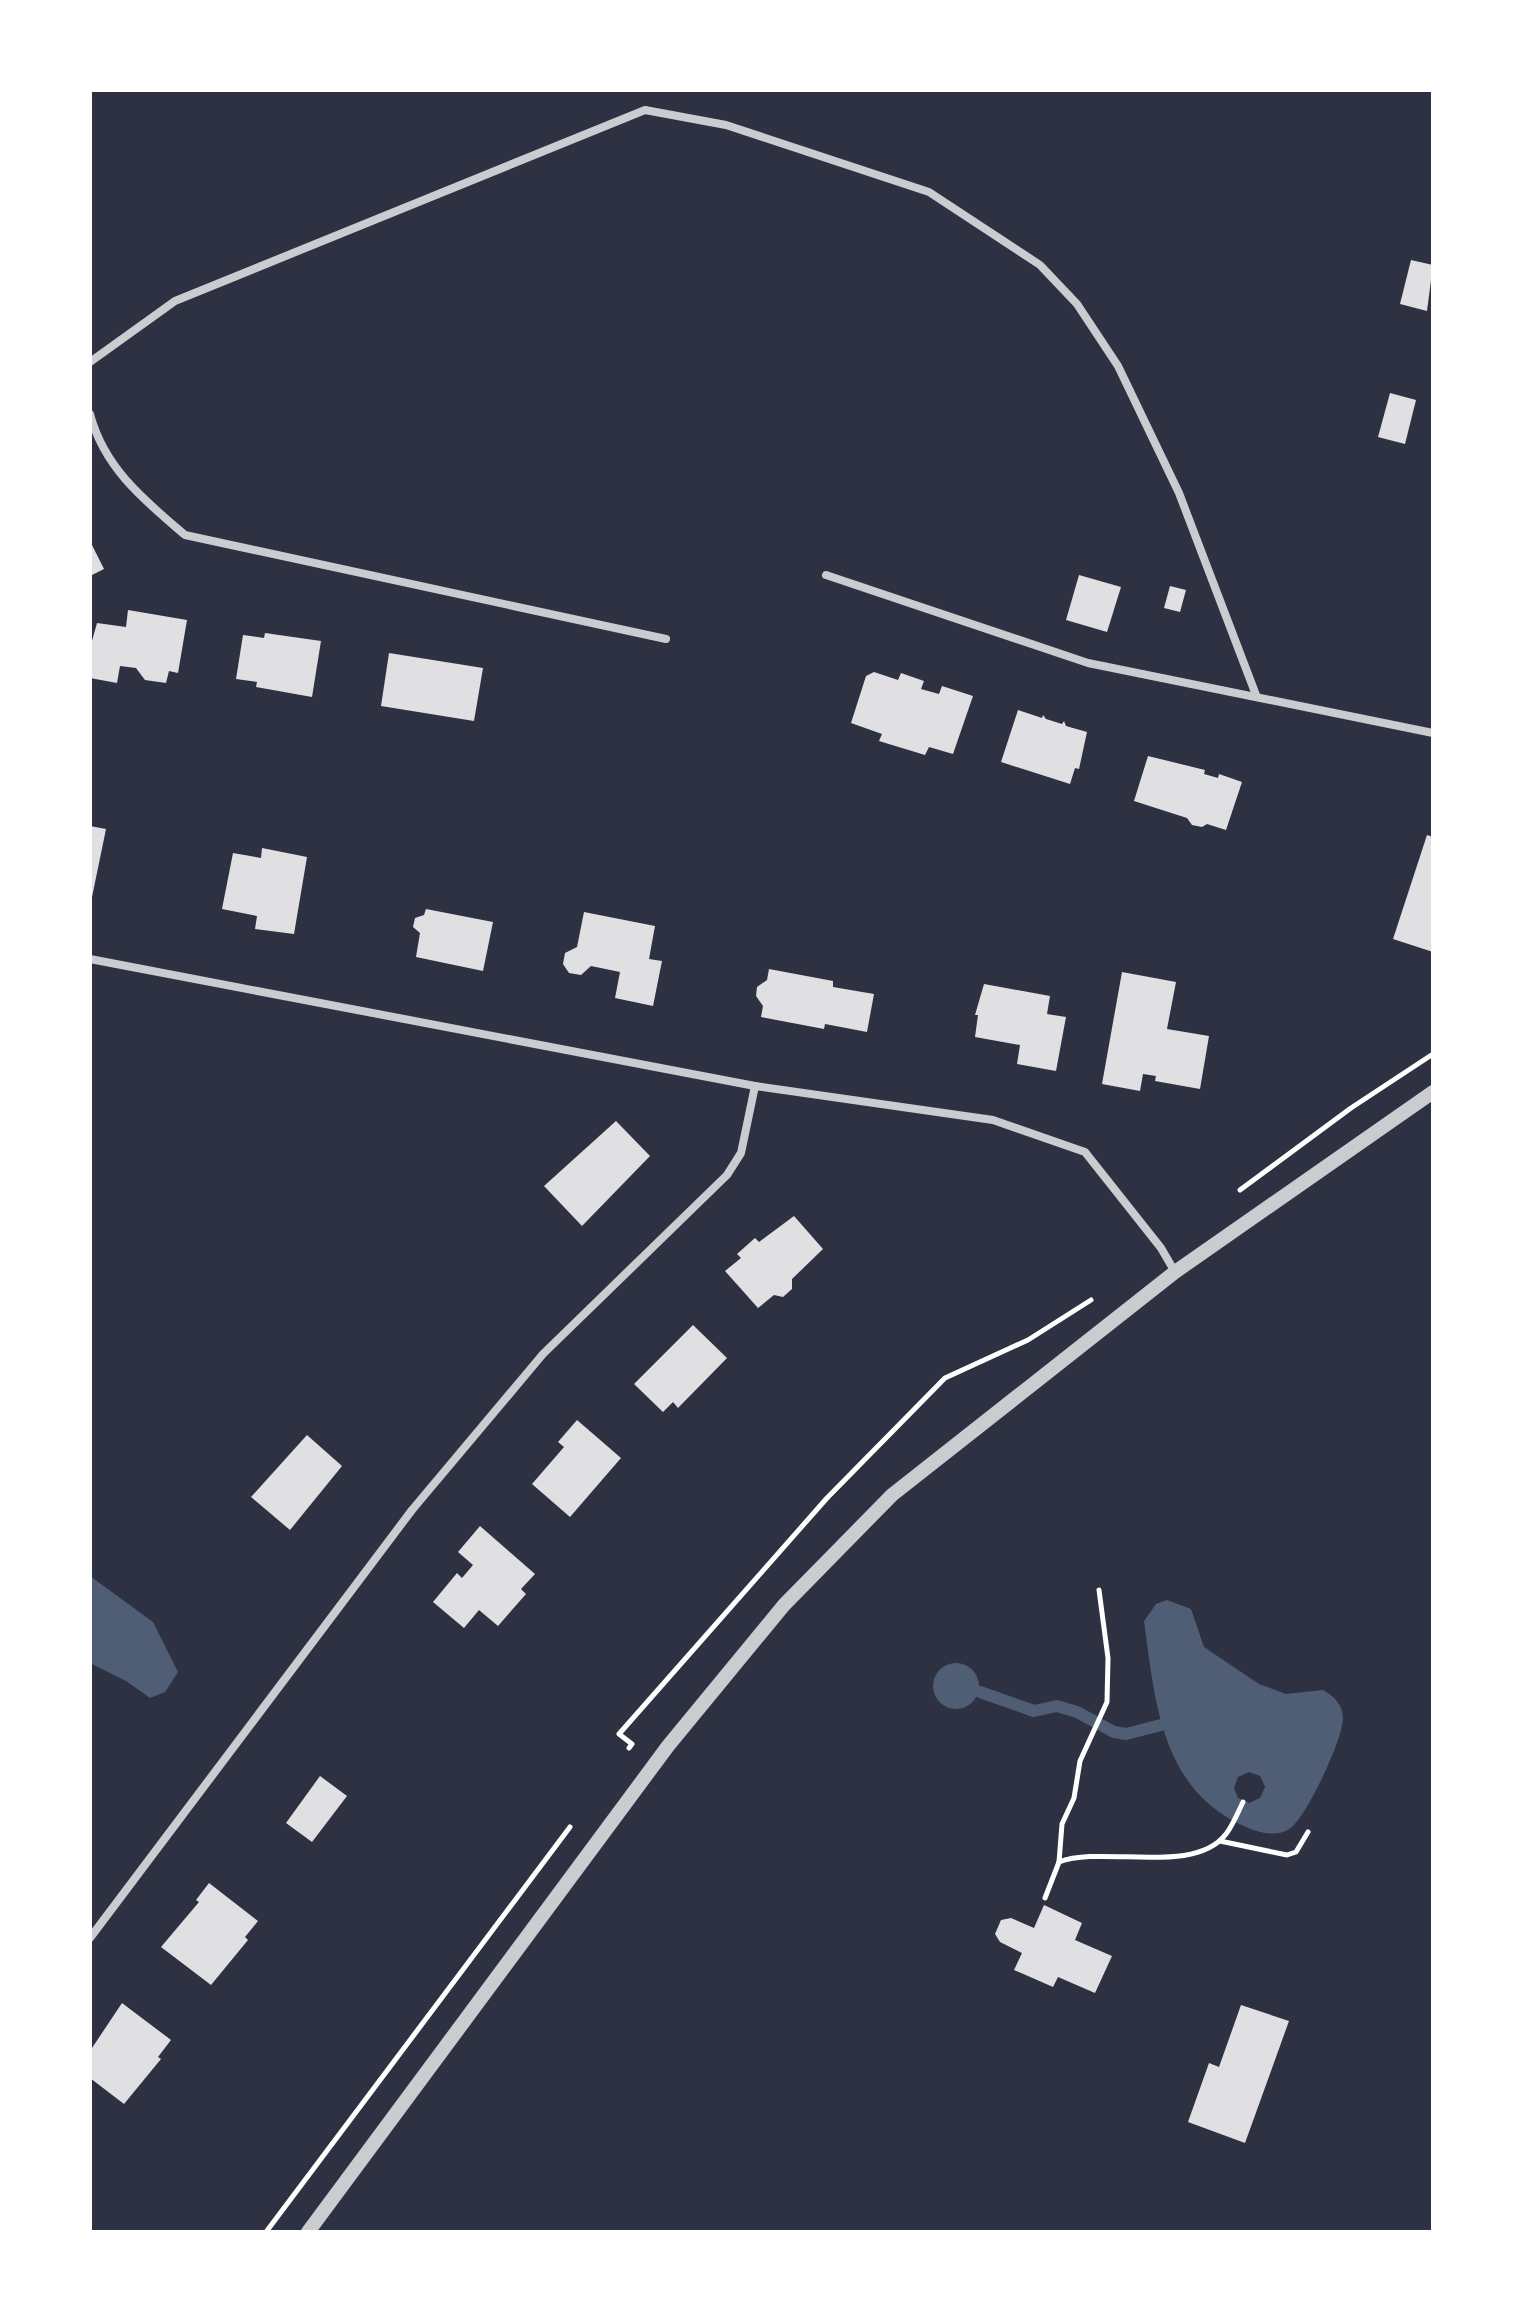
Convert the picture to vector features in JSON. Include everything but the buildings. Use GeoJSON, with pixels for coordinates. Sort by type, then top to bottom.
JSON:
{"type":"FeatureCollection","features":[{"type":"Feature","properties":{"kind":"street"},"geometry":{"type":"LineString","coordinates":[[90,362],[175,301],[645,110],[726,125],[929,192],[1040,265],[1077,304],[1118,366],[1179,493],[1256,695]]}},
{"type":"Feature","properties":{"kind":"street"},"geometry":{"type":"LineString","coordinates":[[90,414],[94,430],[128,487],[185,535],[666,639]]}},
{"type":"Feature","properties":{"kind":"street"},"geometry":{"type":"LineString","coordinates":[[826,575],[1088,663],[1433,733]]}},
{"type":"Feature","properties":{"kind":"street"},"geometry":{"type":"LineString","coordinates":[[90,959],[755,1086],[993,1120],[1085,1152],[1161,1248],[1175,1272]]}},
{"type":"Feature","properties":{"kind":"street"},"geometry":{"type":"LineString","coordinates":[[90,1938],[422,1498],[543,1354],[727,1175],[741,1153],[755,1086]]}},
{"type":"Feature","properties":{"kind":"street"},"geometry":{"type":"LineString","coordinates":[[308,2232],[668,1746],[784,1605],[892,1495],[1175,1272],[1433,1092]]}},
{"type":"Feature","properties":{"kind":"path"},"geometry":{"type":"LineString","coordinates":[[1045,1898],[1059,1862],[1062,1824],[1074,1798],[1080,1761],[1107,1702],[1108,1658],[1099,1590]]}},
{"type":"Feature","properties":{"kind":"path"},"geometry":{"type":"LineString","coordinates":[[1219,1841],[1243,1802]]}},
{"type":"Feature","properties":{"kind":"path"},"geometry":{"type":"LineString","coordinates":[[1059,1862],[1089,1856],[1167,1858],[1219,1841],[1287,1855],[1296,1852],[1308,1832]]}},
{"type":"Feature","properties":{"kind":"water"},"geometry":{"type":"Polygon","coordinates":[[[90,1576],[153,1622],[178,1672],[165,1692],[150,1698],[126,1681],[90,1663],[90,1576]]]}},
{"type":"Feature","properties":{"kind":"water"},"geometry":{"type":"Polygon","coordinates":[[[1167,1600],[1191,1609],[1204,1647],[1259,1684],[1286,1694],[1323,1690],[1340,1705],[1343,1718],[1331,1758],[1307,1807],[1287,1830],[1275,1833],[1257,1831],[1218,1811],[1196,1791],[1179,1767],[1159,1712],[1148,1651],[1144,1621],[1156,1604],[1167,1600]],[[1249,1772],[1238,1777],[1234,1788],[1238,1798],[1249,1803],[1260,1798],[1265,1787],[1260,1776],[1249,1772]]]}},
{"type":"Feature","properties":{"kind":"water"},"geometry":{"type":"Polygon","coordinates":[[[956,1663],[972,1670],[979,1686],[972,1702],[956,1709],[940,1702],[933,1686],[940,1670],[956,1663]]]}},
{"type":"Feature","properties":{"kind":"waterway"},"geometry":{"type":"LineString","coordinates":[[980,1692],[1034,1711],[1057,1706],[1077,1712],[1114,1732],[1126,1734],[1161,1725]]}}]}
